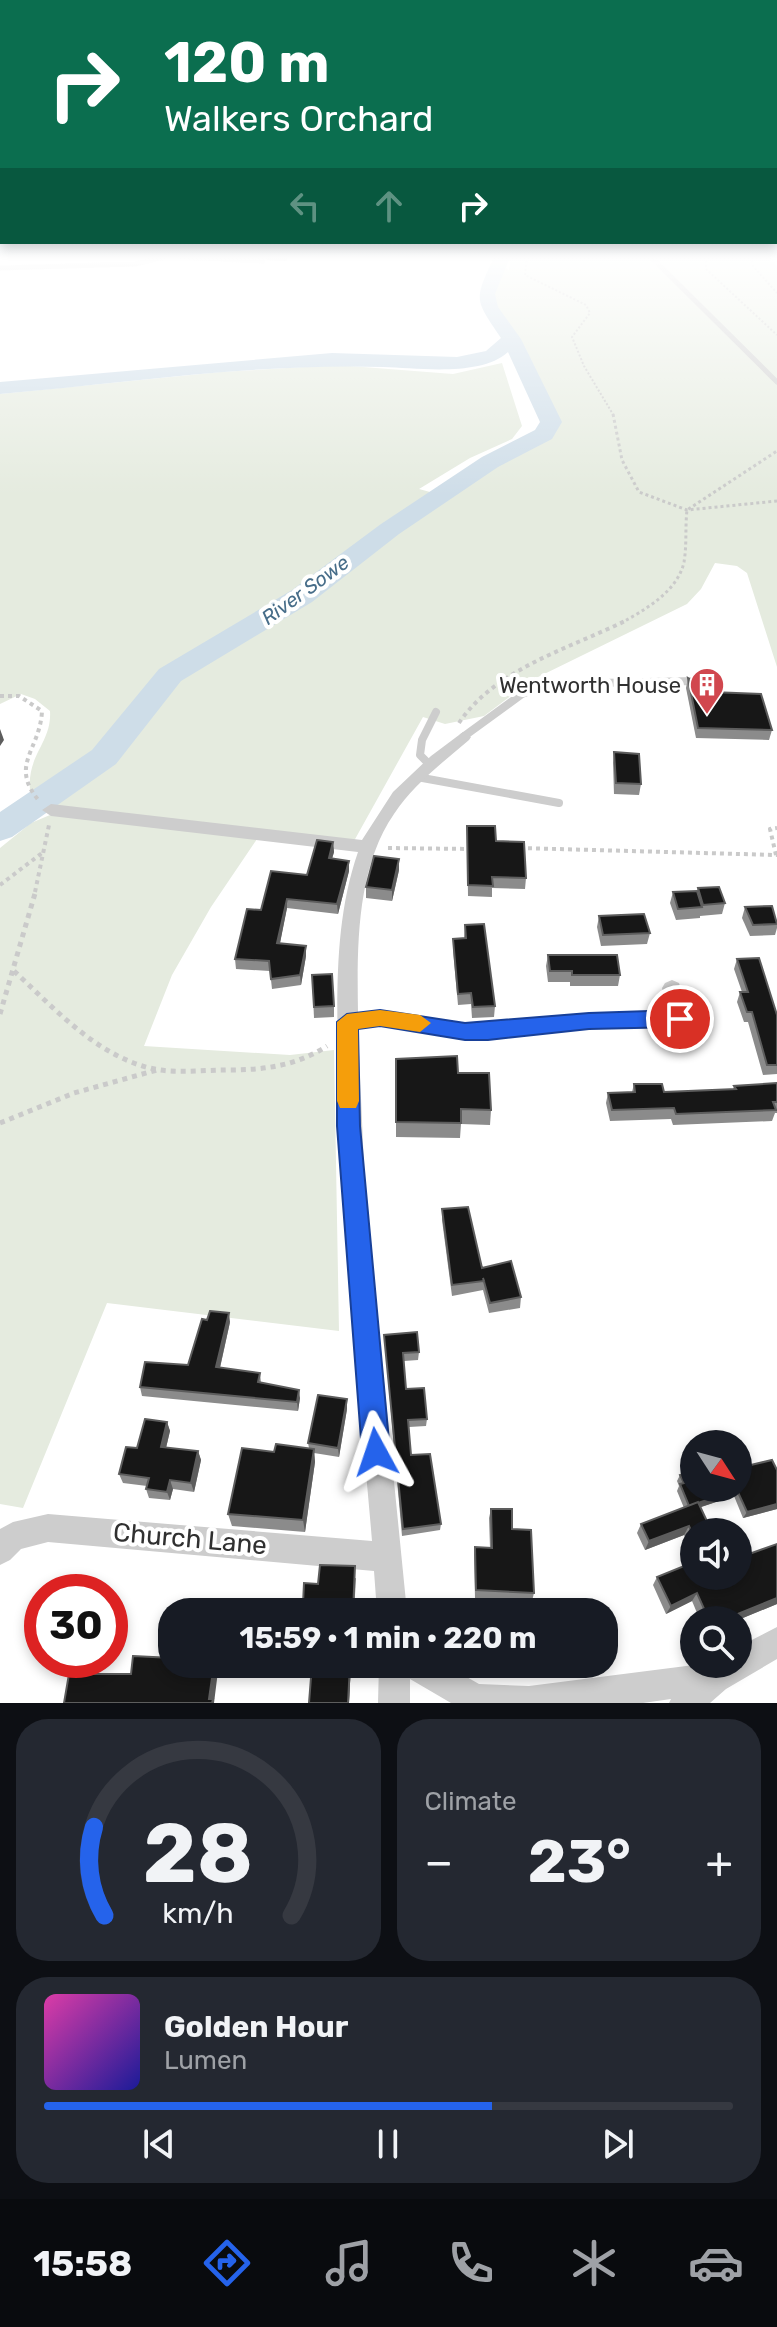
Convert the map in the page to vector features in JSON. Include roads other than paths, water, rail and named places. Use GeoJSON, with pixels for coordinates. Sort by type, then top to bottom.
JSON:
{"type":"FeatureCollection","features":[{"type":"Feature","properties":{"kind":"street"},"geometry":{"type":"LineString","coordinates":[[391,1598],[353,1188],[347,1030],[356,893],[369,847],[392,804],[463,737]]}},
{"type":"Feature","properties":{"kind":"street"},"geometry":{"type":"LineString","coordinates":[[51,810],[369,847]]}},
{"type":"Feature","properties":{"kind":"street"},"geometry":{"type":"LineString","coordinates":[[347,1030],[380,1018],[465,1032],[589,1021],[680,1019],[672,988]]}},
{"type":"Feature","properties":{"kind":"street","name":"Church Lane"},"geometry":{"type":"LineString","coordinates":[[0,1550],[13,1537],[48,1528],[387,1557]]}},
{"type":"Feature","properties":{"kind":"street"},"geometry":{"type":"LineString","coordinates":[[752,1657],[777,1642]]}},
{"type":"Feature","properties":{"kind":"street"},"geometry":{"type":"LineString","coordinates":[[394,1703],[395,1678]]}},
{"type":"Feature","properties":{"kind":"street"},"geometry":{"type":"LineString","coordinates":[[438,1678],[476,1700],[529,1702],[715,1678]]}},
{"type":"Feature","properties":{"kind":"street"},"geometry":{"type":"LineString","coordinates":[[685,1703],[715,1678]]}},
{"type":"Feature","properties":{"kind":"lane"},"geometry":{"type":"LineString","coordinates":[[731,336],[777,382]]}},
{"type":"Feature","properties":{"kind":"lane"},"geometry":{"type":"LineString","coordinates":[[463,737],[522,694],[547,684],[696,681],[710,684],[720,694]]}},
{"type":"Feature","properties":{"kind":"lane"},"geometry":{"type":"LineString","coordinates":[[436,712],[422,740],[420,755],[424,771],[559,803]]}},
{"type":"Feature","properties":{"kind":"waterway"},"geometry":{"type":"LineString","coordinates":[[0,388],[332,359],[457,363],[493,355],[511,339]]}},
{"type":"Feature","properties":{"kind":"waterway","name":"River Sowe"},"geometry":{"type":"LineString","coordinates":[[0,829],[104,757],[170,675],[302,596],[390,529],[490,462],[544,434],[551,422],[511,339]]}},
{"type":"Feature","properties":{"kind":"place","name":"Wentworth House"},"geometry":{"type":"Point","coordinates":[707,716]}}]}
